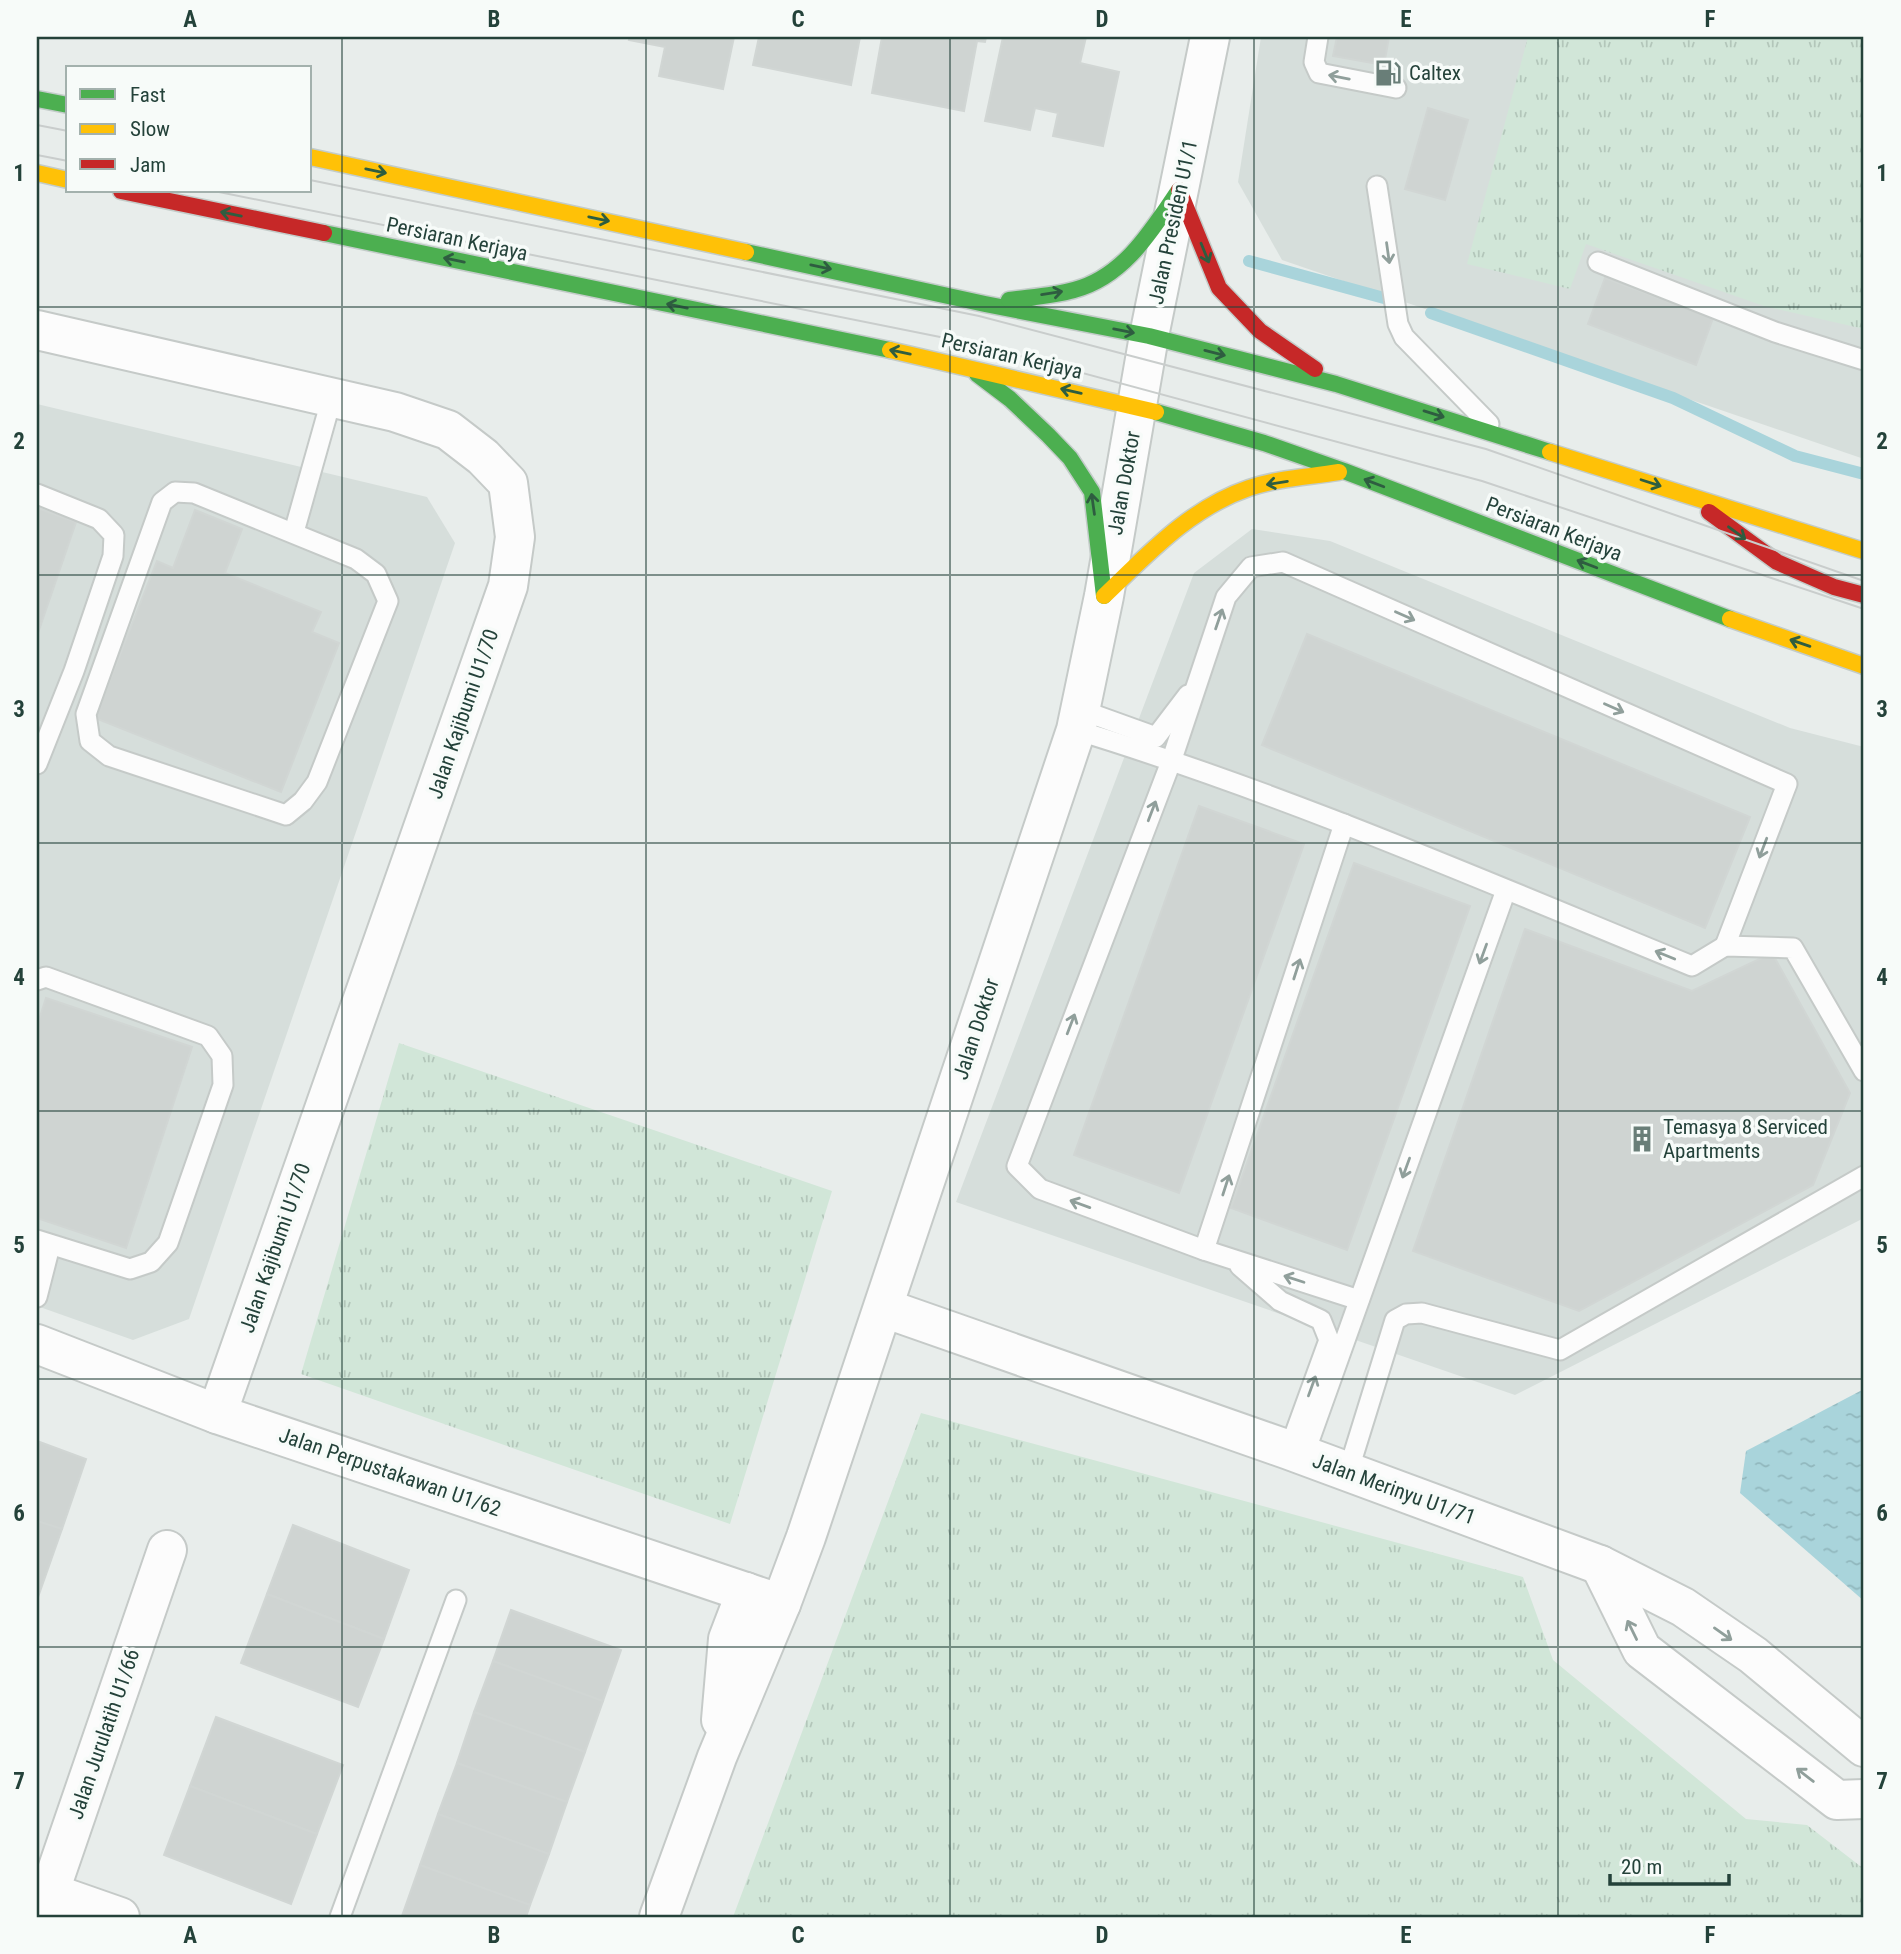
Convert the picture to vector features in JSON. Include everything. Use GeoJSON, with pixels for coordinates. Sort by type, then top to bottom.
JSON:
{"type":"FeatureCollection","features":[{"type":"Feature","properties":{"kind":"main road"},"geometry":{"type":"LineString","coordinates":[[37,99],[66,103]]}},
{"type":"Feature","properties":{"kind":"main road"},"geometry":{"type":"LineString","coordinates":[[312,157],[985,304],[1149,336],[1336,384],[1864,551]]}},
{"type":"Feature","properties":{"kind":"main road"},"geometry":{"type":"LineString","coordinates":[[37,173],[66,180]]}},
{"type":"Feature","properties":{"kind":"main road"},"geometry":{"type":"LineString","coordinates":[[985,304],[1082,288],[1107,276],[1135,253],[1179,190]]}},
{"type":"Feature","properties":{"kind":"main road"},"geometry":{"type":"LineString","coordinates":[[1179,190],[1219,288],[1259,331],[1336,384]]}},
{"type":"Feature","properties":{"kind":"main road","name":"Persiaran Kerjaya"},"geometry":{"type":"LineString","coordinates":[[126,192],[966,366],[1137,407],[1264,443],[1344,471],[1718,615],[1864,666]]}},
{"type":"Feature","properties":{"kind":"main road"},"geometry":{"type":"LineString","coordinates":[[966,366],[1010,399],[1048,435],[1070,458],[1092,492],[1104,596]]}},
{"type":"Feature","properties":{"kind":"main road"},"geometry":{"type":"LineString","coordinates":[[1104,596],[1177,526],[1223,499],[1251,487],[1344,471]]}},
{"type":"Feature","properties":{"kind":"main road"},"geometry":{"type":"LineString","coordinates":[[1682,492],[1777,562],[1834,587],[1864,594]]}},
{"type":"Feature","properties":{"kind":"street","name":"Jalan Presiden U1/1"},"geometry":{"type":"LineString","coordinates":[[1137,407],[1210,37]]}},
{"type":"Feature","properties":{"kind":"street","name":"Jalan Kajibumi U1/70"},"geometry":{"type":"LineString","coordinates":[[37,330],[395,412],[447,430],[483,457],[508,483],[516,537],[508,586],[217,1414]]}},
{"type":"Feature","properties":{"kind":"street","name":"Jalan Doktor"},"geometry":{"type":"LineString","coordinates":[[659,1917],[718,1757],[729,1639],[764,1598],[884,1308],[1078,720],[1104,596],[1137,407]]}},
{"type":"Feature","properties":{"kind":"street","name":"Jalan Merinyu U1/71"},"geometry":{"type":"LineString","coordinates":[[884,1308],[1296,1453],[1600,1564],[1683,1607],[1753,1655],[1864,1747]]}},
{"type":"Feature","properties":{"kind":"street","name":"Jalan Perpustakawan U1/62"},"geometry":{"type":"LineString","coordinates":[[37,1344],[217,1414],[764,1598]]}},
{"type":"Feature","properties":{"kind":"street","name":"Jalan Jurulatih U1/66"},"geometry":{"type":"LineString","coordinates":[[42,1900],[167,1550]]}},
{"type":"Feature","properties":{"kind":"street"},"geometry":{"type":"LineString","coordinates":[[1600,1564],[1642,1650],[1837,1800],[1864,1799]]}},
{"type":"Feature","properties":{"kind":"street"},"geometry":{"type":"LineString","coordinates":[[42,1900],[120,1917]]}},
{"type":"Feature","properties":{"kind":"lane"},"geometry":{"type":"LineString","coordinates":[[1318,37],[1314,62],[1319,73],[1396,88]]}},
{"type":"Feature","properties":{"kind":"lane"},"geometry":{"type":"LineString","coordinates":[[37,84],[66,102]]}},
{"type":"Feature","properties":{"kind":"lane"},"geometry":{"type":"LineString","coordinates":[[1377,186],[1398,323],[1404,337],[1499,435]]}},
{"type":"Feature","properties":{"kind":"lane"},"geometry":{"type":"LineString","coordinates":[[1598,262],[1775,332],[1864,360]]}},
{"type":"Feature","properties":{"kind":"lane"},"geometry":{"type":"LineString","coordinates":[[294,532],[332,397]]}},
{"type":"Feature","properties":{"kind":"lane"},"geometry":{"type":"LineString","coordinates":[[175,492],[194,493],[294,532],[356,559],[376,574],[388,601],[317,782],[303,801],[286,815],[109,756],[90,741],[86,714],[162,502],[175,492]]}},
{"type":"Feature","properties":{"kind":"lane"},"geometry":{"type":"LineString","coordinates":[[37,494],[99,519],[114,535],[113,556],[79,658],[37,764]]}},
{"type":"Feature","properties":{"kind":"lane"},"geometry":{"type":"LineString","coordinates":[[1359,1300],[1204,1250],[1040,1189],[1017,1166],[1172,759],[1226,597],[1251,567],[1283,562],[1787,784],[1726,946]]}},
{"type":"Feature","properties":{"kind":"lane"},"geometry":{"type":"LineString","coordinates":[[1078,720],[1156,737],[1197,683]]}},
{"type":"Feature","properties":{"kind":"lane"},"geometry":{"type":"LineString","coordinates":[[1078,720],[1344,824],[1692,966],[1726,946],[1793,948],[1864,1071]]}},
{"type":"Feature","properties":{"kind":"lane"},"geometry":{"type":"LineString","coordinates":[[1204,1250],[1344,824]]}},
{"type":"Feature","properties":{"kind":"lane"},"geometry":{"type":"LineString","coordinates":[[1296,1453],[1359,1300],[1506,890]]}},
{"type":"Feature","properties":{"kind":"lane"},"geometry":{"type":"LineString","coordinates":[[37,980],[46,977],[208,1036],[222,1056],[223,1085],[168,1243],[151,1262],[130,1269],[43,1243],[37,1297]]}},
{"type":"Feature","properties":{"kind":"lane"},"geometry":{"type":"LineString","coordinates":[[1348,1472],[1395,1320],[1406,1314],[1422,1312],[1560,1350],[1864,1176]]}},
{"type":"Feature","properties":{"kind":"lane"},"geometry":{"type":"LineString","coordinates":[[1233,1259],[1280,1301],[1321,1320],[1329,1340],[1296,1453]]}},
{"type":"Feature","properties":{"kind":"lane"},"geometry":{"type":"LineString","coordinates":[[340,1917],[456,1600]]}},
{"type":"Feature","properties":{"kind":"shaded area"},"geometry":{"type":"Polygon","coordinates":[[[1261,37],[1864,37],[1864,459],[1282,260],[1238,182],[1261,37]]]}},
{"type":"Feature","properties":{"kind":"shaded area"},"geometry":{"type":"Polygon","coordinates":[[[37,404],[427,497],[455,543],[189,1319],[133,1340],[37,1306],[37,404]]]}},
{"type":"Feature","properties":{"kind":"shaded area"},"geometry":{"type":"Polygon","coordinates":[[[1252,529],[1330,541],[1790,728],[1864,747],[1864,1218],[1515,1395],[956,1202],[1194,573],[1252,529]]]}},
{"type":"Feature","properties":{"kind":"green space"},"geometry":{"type":"Polygon","coordinates":[[[1528,37],[1864,37],[1864,329],[1764,306],[1586,244],[1570,289],[1467,264],[1528,37]]]}},
{"type":"Feature","properties":{"kind":"green space"},"geometry":{"type":"Polygon","coordinates":[[[399,1043],[832,1191],[730,1524],[301,1374],[399,1043]]]}},
{"type":"Feature","properties":{"kind":"green space"},"geometry":{"type":"Polygon","coordinates":[[[921,1413],[1523,1577],[1553,1660],[1746,1819],[1807,1825],[1864,1869],[1864,1917],[733,1917],[921,1413]]]}},
{"type":"Feature","properties":{"kind":"water"},"geometry":{"type":"Polygon","coordinates":[[[1864,1389],[1864,1601],[1740,1493],[1746,1451],[1864,1389]]]}},
{"type":"Feature","properties":{"kind":"building"},"geometry":{"type":"Polygon","coordinates":[[[630,37],[734,37],[723,89],[659,76],[665,47],[629,40],[630,37]]]}},
{"type":"Feature","properties":{"kind":"building"},"geometry":{"type":"Polygon","coordinates":[[[759,37],[860,37],[851,85],[753,65],[759,37]]]}},
{"type":"Feature","properties":{"kind":"building"},"geometry":{"type":"Polygon","coordinates":[[[882,37],[986,37],[985,42],[977,41],[964,111],[872,93],[882,37]]]}},
{"type":"Feature","properties":{"kind":"building"},"geometry":{"type":"Polygon","coordinates":[[[1003,37],[1086,37],[1080,63],[1119,72],[1103,146],[1053,136],[1058,113],[1035,108],[1030,130],[985,121],[1003,37]]]}},
{"type":"Feature","properties":{"kind":"building"},"geometry":{"type":"Polygon","coordinates":[[[1337,37],[1389,37],[1384,65],[1333,56],[1337,37]]]}},
{"type":"Feature","properties":{"kind":"building"},"geometry":{"type":"Polygon","coordinates":[[[1428,108],[1468,120],[1445,200],[1405,189],[1428,108]]]}},
{"type":"Feature","properties":{"kind":"building"},"geometry":{"type":"Polygon","coordinates":[[[1605,278],[1713,318],[1696,365],[1588,324],[1605,278]]]}},
{"type":"Feature","properties":{"kind":"building"},"geometry":{"type":"Polygon","coordinates":[[[37,508],[76,522],[37,636],[37,508]]]}},
{"type":"Feature","properties":{"kind":"building"},"geometry":{"type":"Polygon","coordinates":[[[195,510],[242,529],[225,573],[321,612],[312,632],[339,643],[281,792],[95,718],[157,561],[173,568],[195,510]]]}},
{"type":"Feature","properties":{"kind":"building"},"geometry":{"type":"Polygon","coordinates":[[[1307,634],[1750,817],[1705,928],[1262,745],[1307,634]]]}},
{"type":"Feature","properties":{"kind":"building"},"geometry":{"type":"Polygon","coordinates":[[[1199,806],[1304,844],[1179,1193],[1074,1155],[1199,806]]]}},
{"type":"Feature","properties":{"kind":"building"},"geometry":{"type":"Polygon","coordinates":[[[1354,863],[1470,906],[1347,1250],[1231,1208],[1354,863]]]}},
{"type":"Feature","properties":{"kind":"building","name":"Temasya 8 Serviced Apartments"},"geometry":{"type":"Polygon","coordinates":[[[1525,929],[1692,991],[1772,953],[1850,1093],[1813,1185],[1579,1311],[1413,1251],[1525,929]]]}},
{"type":"Feature","properties":{"kind":"building"},"geometry":{"type":"Polygon","coordinates":[[[46,998],[192,1047],[126,1248],[37,1218],[37,1026],[46,998]]]}},
{"type":"Feature","properties":{"kind":"building"},"geometry":{"type":"Polygon","coordinates":[[[37,1441],[86,1459],[62,1529],[37,1521],[37,1441]]]}},
{"type":"Feature","properties":{"kind":"building"},"geometry":{"type":"Polygon","coordinates":[[[37,1521],[62,1529],[37,1600],[37,1521]]]}},
{"type":"Feature","properties":{"kind":"building"},"geometry":{"type":"Polygon","coordinates":[[[293,1525],[409,1570],[384,1639],[267,1594],[293,1525]]]}},
{"type":"Feature","properties":{"kind":"building"},"geometry":{"type":"Polygon","coordinates":[[[267,1594],[384,1639],[358,1707],[241,1663],[267,1594]]]}},
{"type":"Feature","properties":{"kind":"building"},"geometry":{"type":"Polygon","coordinates":[[[511,1610],[621,1650],[603,1701],[493,1661],[511,1610]]]}},
{"type":"Feature","properties":{"kind":"building"},"geometry":{"type":"Polygon","coordinates":[[[493,1661],[603,1701],[585,1752],[474,1712],[493,1661]]]}},
{"type":"Feature","properties":{"kind":"building"},"geometry":{"type":"Polygon","coordinates":[[[474,1712],[585,1752],[567,1802],[457,1763],[474,1712]]]}},
{"type":"Feature","properties":{"kind":"building"},"geometry":{"type":"Polygon","coordinates":[[[216,1717],[343,1765],[317,1834],[190,1786],[216,1717]]]}},
{"type":"Feature","properties":{"kind":"building"},"geometry":{"type":"Polygon","coordinates":[[[457,1763],[567,1802],[549,1854],[438,1814],[457,1763]]]}},
{"type":"Feature","properties":{"kind":"building"},"geometry":{"type":"Polygon","coordinates":[[[190,1786],[317,1834],[291,1904],[164,1855],[190,1786]]]}},
{"type":"Feature","properties":{"kind":"building"},"geometry":{"type":"Polygon","coordinates":[[[438,1814],[549,1854],[530,1905],[420,1865],[438,1814]]]}},
{"type":"Feature","properties":{"kind":"building"},"geometry":{"type":"Polygon","coordinates":[[[420,1865],[530,1905],[526,1917],[402,1916],[420,1865]]]}},
{"type":"Feature","properties":{"kind":"waterway"},"geometry":{"type":"LineString","coordinates":[[1249,261],[1384,298]]}},
{"type":"Feature","properties":{"kind":"waterway"},"geometry":{"type":"LineString","coordinates":[[1431,313],[1673,398],[1795,456],[1864,474]]}},
{"type":"Feature","properties":{"kind":"tram line"},"geometry":{"type":"LineString","coordinates":[[37,125],[66,131]]}},
{"type":"Feature","properties":{"kind":"tram line"},"geometry":{"type":"LineString","coordinates":[[37,155],[66,161]]}},
{"type":"Feature","properties":{"kind":"tram line"},"geometry":{"type":"LineString","coordinates":[[312,180],[979,316],[1486,449],[1864,581]]}},
{"type":"Feature","properties":{"kind":"tram line"},"geometry":{"type":"LineString","coordinates":[[219,192],[975,344],[1482,481],[1864,609]]}},
{"type":"Feature","properties":{"kind":"traffic: fast"},"geometry":{"type":"LineString","coordinates":[[37,99],[66,105]]}},
{"type":"Feature","properties":{"kind":"traffic: fast"},"geometry":{"type":"LineString","coordinates":[[1009,300],[1074,290],[1108,275],[1147,236],[1179,190]]}},
{"type":"Feature","properties":{"kind":"traffic: fast"},"geometry":{"type":"LineString","coordinates":[[324,233],[890,350]]}},
{"type":"Feature","properties":{"kind":"traffic: fast"},"geometry":{"type":"LineString","coordinates":[[746,252],[985,304],[1149,336],[1336,384],[1550,452]]}},
{"type":"Feature","properties":{"kind":"traffic: fast"},"geometry":{"type":"LineString","coordinates":[[977,374],[1010,399],[1048,435],[1070,458],[1092,492],[1104,596]]}},
{"type":"Feature","properties":{"kind":"traffic: fast"},"geometry":{"type":"LineString","coordinates":[[1156,412],[1264,443],[1344,471],[1730,619]]}},
{"type":"Feature","properties":{"kind":"traffic: slow"},"geometry":{"type":"LineString","coordinates":[[312,157],[746,252]]}},
{"type":"Feature","properties":{"kind":"traffic: slow"},"geometry":{"type":"LineString","coordinates":[[37,173],[66,180]]}},
{"type":"Feature","properties":{"kind":"traffic: slow"},"geometry":{"type":"LineString","coordinates":[[890,350],[1156,412]]}},
{"type":"Feature","properties":{"kind":"traffic: slow"},"geometry":{"type":"LineString","coordinates":[[1550,452],[1864,551]]}},
{"type":"Feature","properties":{"kind":"traffic: slow"},"geometry":{"type":"LineString","coordinates":[[1104,596],[1171,534],[1208,507],[1249,488],[1271,482],[1339,472]]}},
{"type":"Feature","properties":{"kind":"traffic: slow"},"geometry":{"type":"LineString","coordinates":[[1730,619],[1864,666]]}},
{"type":"Feature","properties":{"kind":"traffic: jam"},"geometry":{"type":"LineString","coordinates":[[1179,190],[1219,288],[1260,331],[1315,369]]}},
{"type":"Feature","properties":{"kind":"traffic: jam"},"geometry":{"type":"LineString","coordinates":[[126,192],[324,233]]}},
{"type":"Feature","properties":{"kind":"traffic: jam"},"geometry":{"type":"LineString","coordinates":[[1709,512],[1777,562],[1834,587],[1864,595]]}},
{"type":"Feature","properties":{"kind":"place","name":"Caltex"},"geometry":{"type":"Point","coordinates":[1388,73]}},
{"type":"Feature","properties":{"kind":"place","name":"Temasya 8 Serviced Apartments"},"geometry":{"type":"Point","coordinates":[1642,1139]}}]}
